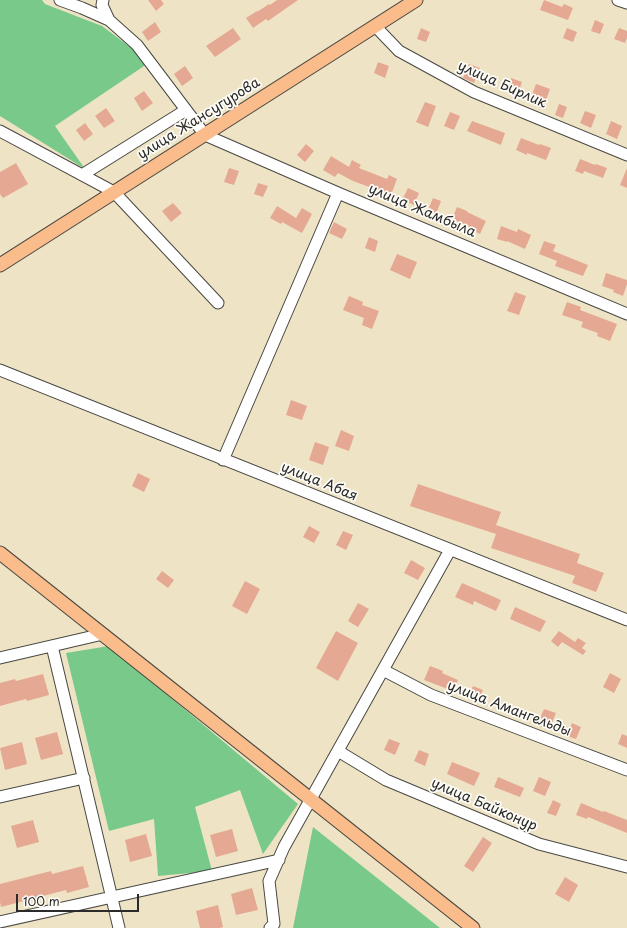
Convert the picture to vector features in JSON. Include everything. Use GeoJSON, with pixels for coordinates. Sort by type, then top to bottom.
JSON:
{"type":"FeatureCollection","features":[{"type":"Feature","properties":{"kind":"main road","name":"улица Жансугурова"},"geometry":{"type":"LineString","coordinates":[[0,265],[376,26],[412,1]]}},
{"type":"Feature","properties":{"kind":"main road"},"geometry":{"type":"LineString","coordinates":[[0,553],[473,928]]}},
{"type":"Feature","properties":{"kind":"street"},"geometry":{"type":"LineString","coordinates":[[60,0],[109,20],[137,45],[205,135]]}},
{"type":"Feature","properties":{"kind":"street"},"geometry":{"type":"LineString","coordinates":[[103,0],[102,5],[109,20]]}},
{"type":"Feature","properties":{"kind":"street"},"geometry":{"type":"LineString","coordinates":[[618,0],[627,4]]}},
{"type":"Feature","properties":{"kind":"street","name":"улица Бирлик"},"geometry":{"type":"LineString","coordinates":[[376,26],[399,51],[474,92],[627,155]]}},
{"type":"Feature","properties":{"kind":"street"},"geometry":{"type":"LineString","coordinates":[[82,175],[186,110]]}},
{"type":"Feature","properties":{"kind":"street"},"geometry":{"type":"LineString","coordinates":[[0,131],[114,192],[218,303]]}},
{"type":"Feature","properties":{"kind":"street","name":"улица Жамбыла"},"geometry":{"type":"LineString","coordinates":[[205,135],[627,314]]}},
{"type":"Feature","properties":{"kind":"street"},"geometry":{"type":"LineString","coordinates":[[223,460],[338,192]]}},
{"type":"Feature","properties":{"kind":"street","name":"улица Абая"},"geometry":{"type":"LineString","coordinates":[[0,370],[627,620]]}},
{"type":"Feature","properties":{"kind":"street"},"geometry":{"type":"LineString","coordinates":[[270,928],[274,924],[269,881],[284,847],[450,550]]}},
{"type":"Feature","properties":{"kind":"street"},"geometry":{"type":"LineString","coordinates":[[0,658],[103,634]]}},
{"type":"Feature","properties":{"kind":"street"},"geometry":{"type":"LineString","coordinates":[[52,646],[119,928]]}},
{"type":"Feature","properties":{"kind":"street","name":"улица Амангельды"},"geometry":{"type":"LineString","coordinates":[[383,670],[431,694],[627,770]]}},
{"type":"Feature","properties":{"kind":"street","name":"улица Байконур"},"geometry":{"type":"LineString","coordinates":[[338,751],[386,780],[539,844],[627,867]]}},
{"type":"Feature","properties":{"kind":"street"},"geometry":{"type":"LineString","coordinates":[[0,797],[84,778]]}},
{"type":"Feature","properties":{"kind":"street"},"geometry":{"type":"LineString","coordinates":[[0,922],[279,860]]}},
{"type":"Feature","properties":{"kind":"green space"},"geometry":{"type":"Polygon","coordinates":[[[0,0],[42,0],[45,4],[102,26],[150,62],[55,126],[85,169],[0,116],[0,0]]]}},
{"type":"Feature","properties":{"kind":"green space"},"geometry":{"type":"Polygon","coordinates":[[[109,646],[298,804],[263,854],[240,790],[195,807],[212,871],[158,876],[154,819],[109,831],[66,653],[109,646]]]}},
{"type":"Feature","properties":{"kind":"green space"},"geometry":{"type":"Polygon","coordinates":[[[313,827],[440,928],[293,928],[313,827]]]}},
{"type":"Feature","properties":{"kind":"building"},"geometry":{"type":"Polygon","coordinates":[[[148,0],[161,0],[164,4],[156,11],[148,0]]]}},
{"type":"Feature","properties":{"kind":"building"},"geometry":{"type":"Polygon","coordinates":[[[277,0],[298,0],[268,21],[266,19],[253,28],[246,18],[277,0]]]}},
{"type":"Feature","properties":{"kind":"building"},"geometry":{"type":"Polygon","coordinates":[[[544,0],[562,7],[564,4],[573,8],[568,20],[540,10],[544,0]]]}},
{"type":"Feature","properties":{"kind":"building"},"geometry":{"type":"Polygon","coordinates":[[[595,20],[604,24],[600,34],[591,31],[595,20]]]}},
{"type":"Feature","properties":{"kind":"building"},"geometry":{"type":"Polygon","coordinates":[[[155,22],[161,32],[148,41],[142,32],[155,22]]]}},
{"type":"Feature","properties":{"kind":"building"},"geometry":{"type":"Polygon","coordinates":[[[233,28],[241,39],[215,57],[206,46],[233,28]]]}},
{"type":"Feature","properties":{"kind":"building"},"geometry":{"type":"Polygon","coordinates":[[[421,28],[430,32],[426,42],[417,39],[421,28]]]}},
{"type":"Feature","properties":{"kind":"building"},"geometry":{"type":"Polygon","coordinates":[[[567,28],[577,32],[573,42],[563,38],[567,28]]]}},
{"type":"Feature","properties":{"kind":"building"},"geometry":{"type":"Polygon","coordinates":[[[619,28],[627,31],[625,43],[614,39],[619,28]]]}},
{"type":"Feature","properties":{"kind":"building"},"geometry":{"type":"Polygon","coordinates":[[[378,62],[389,66],[385,78],[374,73],[378,62]]]}},
{"type":"Feature","properties":{"kind":"building"},"geometry":{"type":"Polygon","coordinates":[[[469,64],[480,68],[474,83],[463,78],[469,64]]]}},
{"type":"Feature","properties":{"kind":"building"},"geometry":{"type":"Polygon","coordinates":[[[185,66],[193,78],[182,86],[174,74],[185,66]]]}},
{"type":"Feature","properties":{"kind":"building"},"geometry":{"type":"Polygon","coordinates":[[[511,78],[522,82],[518,94],[507,90],[511,78]]]}},
{"type":"Feature","properties":{"kind":"building"},"geometry":{"type":"Polygon","coordinates":[[[536,84],[550,89],[543,109],[529,103],[536,84]]]}},
{"type":"Feature","properties":{"kind":"building"},"geometry":{"type":"Polygon","coordinates":[[[144,91],[153,103],[142,111],[134,98],[144,91]]]}},
{"type":"Feature","properties":{"kind":"building"},"geometry":{"type":"Polygon","coordinates":[[[425,102],[436,106],[428,127],[416,122],[425,102]]]}},
{"type":"Feature","properties":{"kind":"building"},"geometry":{"type":"Polygon","coordinates":[[[559,104],[567,107],[563,118],[555,115],[559,104]]]}},
{"type":"Feature","properties":{"kind":"building"},"geometry":{"type":"Polygon","coordinates":[[[106,108],[115,121],[104,128],[95,116],[106,108]]]}},
{"type":"Feature","properties":{"kind":"building"},"geometry":{"type":"Polygon","coordinates":[[[585,111],[596,115],[591,128],[580,123],[585,111]]]}},
{"type":"Feature","properties":{"kind":"building"},"geometry":{"type":"Polygon","coordinates":[[[450,112],[460,116],[454,130],[444,126],[450,112]]]}},
{"type":"Feature","properties":{"kind":"building"},"geometry":{"type":"Polygon","coordinates":[[[472,121],[505,133],[501,145],[467,131],[472,121]]]}},
{"type":"Feature","properties":{"kind":"building"},"geometry":{"type":"Polygon","coordinates":[[[611,121],[622,126],[617,139],[606,134],[611,121]]]}},
{"type":"Feature","properties":{"kind":"building"},"geometry":{"type":"Polygon","coordinates":[[[85,123],[93,134],[84,141],[76,130],[85,123]]]}},
{"type":"Feature","properties":{"kind":"building"},"geometry":{"type":"Polygon","coordinates":[[[521,138],[551,148],[546,160],[527,153],[527,155],[516,150],[521,138]]]}},
{"type":"Feature","properties":{"kind":"building"},"geometry":{"type":"Polygon","coordinates":[[[306,144],[314,151],[305,162],[297,155],[306,144]]]}},
{"type":"Feature","properties":{"kind":"building"},"geometry":{"type":"Polygon","coordinates":[[[331,156],[349,167],[352,160],[361,165],[359,168],[387,179],[389,175],[397,179],[391,195],[353,181],[338,173],[335,177],[323,170],[331,156]]]}},
{"type":"Feature","properties":{"kind":"building"},"geometry":{"type":"Polygon","coordinates":[[[580,159],[607,168],[603,178],[584,171],[583,174],[575,171],[580,159]]]}},
{"type":"Feature","properties":{"kind":"building"},"geometry":{"type":"Polygon","coordinates":[[[16,163],[28,184],[3,198],[0,194],[0,172],[16,163]]]}},
{"type":"Feature","properties":{"kind":"building"},"geometry":{"type":"Polygon","coordinates":[[[229,168],[239,171],[234,185],[224,182],[229,168]]]}},
{"type":"Feature","properties":{"kind":"building"},"geometry":{"type":"Polygon","coordinates":[[[627,168],[627,188],[620,185],[627,168]]]}},
{"type":"Feature","properties":{"kind":"building"},"geometry":{"type":"Polygon","coordinates":[[[258,183],[268,186],[263,197],[254,194],[258,183]]]}},
{"type":"Feature","properties":{"kind":"building"},"geometry":{"type":"Polygon","coordinates":[[[408,188],[419,193],[414,205],[402,200],[408,188]]]}},
{"type":"Feature","properties":{"kind":"building"},"geometry":{"type":"Polygon","coordinates":[[[433,198],[441,201],[436,214],[428,210],[433,198]]]}},
{"type":"Feature","properties":{"kind":"building"},"geometry":{"type":"Polygon","coordinates":[[[173,203],[182,213],[171,222],[162,211],[173,203]]]}},
{"type":"Feature","properties":{"kind":"building"},"geometry":{"type":"Polygon","coordinates":[[[277,206],[296,218],[302,208],[312,214],[302,233],[282,222],[281,224],[270,218],[277,206]]]}},
{"type":"Feature","properties":{"kind":"building"},"geometry":{"type":"Polygon","coordinates":[[[457,207],[486,221],[480,234],[468,228],[469,226],[452,219],[457,207]]]}},
{"type":"Feature","properties":{"kind":"building"},"geometry":{"type":"Polygon","coordinates":[[[334,222],[347,229],[342,239],[329,233],[334,222]]]}},
{"type":"Feature","properties":{"kind":"building"},"geometry":{"type":"Polygon","coordinates":[[[501,226],[517,232],[518,229],[531,235],[525,249],[507,241],[497,239],[501,226]]]}},
{"type":"Feature","properties":{"kind":"building"},"geometry":{"type":"Polygon","coordinates":[[[369,237],[378,241],[375,252],[365,248],[369,237]]]}},
{"type":"Feature","properties":{"kind":"building"},"geometry":{"type":"Polygon","coordinates":[[[544,241],[556,245],[553,251],[588,265],[583,276],[555,266],[557,261],[539,254],[544,241]]]}},
{"type":"Feature","properties":{"kind":"building"},"geometry":{"type":"Polygon","coordinates":[[[397,254],[417,262],[410,279],[390,270],[397,254]]]}},
{"type":"Feature","properties":{"kind":"building"},"geometry":{"type":"Polygon","coordinates":[[[606,273],[627,280],[623,296],[613,292],[614,290],[602,286],[606,273]]]}},
{"type":"Feature","properties":{"kind":"building"},"geometry":{"type":"Polygon","coordinates":[[[515,292],[526,296],[519,315],[507,311],[515,292]]]}},
{"type":"Feature","properties":{"kind":"building"},"geometry":{"type":"Polygon","coordinates":[[[349,296],[363,302],[362,305],[379,311],[372,329],[362,325],[364,318],[343,310],[349,296]]]}},
{"type":"Feature","properties":{"kind":"building"},"geometry":{"type":"Polygon","coordinates":[[[567,302],[581,307],[580,310],[617,324],[610,341],[597,336],[598,333],[581,327],[583,322],[562,315],[567,302]]]}},
{"type":"Feature","properties":{"kind":"building"},"geometry":{"type":"Polygon","coordinates":[[[291,400],[307,406],[302,420],[286,415],[291,400]]]}},
{"type":"Feature","properties":{"kind":"building"},"geometry":{"type":"Polygon","coordinates":[[[341,430],[354,436],[349,451],[335,446],[341,430]]]}},
{"type":"Feature","properties":{"kind":"building"},"geometry":{"type":"Polygon","coordinates":[[[315,442],[329,447],[323,465],[309,460],[315,442]]]}},
{"type":"Feature","properties":{"kind":"building"},"geometry":{"type":"Polygon","coordinates":[[[138,473],[150,479],[144,492],[132,486],[138,473]]]}},
{"type":"Feature","properties":{"kind":"building"},"geometry":{"type":"Polygon","coordinates":[[[418,484],[501,512],[496,525],[580,554],[577,563],[604,573],[596,592],[572,583],[575,576],[491,548],[496,534],[410,506],[418,484]]]}},
{"type":"Feature","properties":{"kind":"building"},"geometry":{"type":"Polygon","coordinates":[[[309,526],[320,532],[314,543],[303,537],[309,526]]]}},
{"type":"Feature","properties":{"kind":"building"},"geometry":{"type":"Polygon","coordinates":[[[343,531],[353,535],[346,550],[336,545],[343,531]]]}},
{"type":"Feature","properties":{"kind":"building"},"geometry":{"type":"Polygon","coordinates":[[[411,560],[425,568],[418,580],[404,573],[411,560]]]}},
{"type":"Feature","properties":{"kind":"building"},"geometry":{"type":"Polygon","coordinates":[[[162,571],[174,580],[168,588],[156,579],[162,571]]]}},
{"type":"Feature","properties":{"kind":"building"},"geometry":{"type":"Polygon","coordinates":[[[245,581],[260,589],[247,614],[232,606],[245,581]]]}},
{"type":"Feature","properties":{"kind":"building"},"geometry":{"type":"Polygon","coordinates":[[[462,583],[501,600],[496,611],[474,601],[473,605],[455,597],[462,583]]]}},
{"type":"Feature","properties":{"kind":"building"},"geometry":{"type":"Polygon","coordinates":[[[358,603],[369,609],[358,627],[348,621],[358,603]]]}},
{"type":"Feature","properties":{"kind":"building"},"geometry":{"type":"Polygon","coordinates":[[[515,607],[546,621],[540,632],[510,619],[515,607]]]}},
{"type":"Feature","properties":{"kind":"building"},"geometry":{"type":"Polygon","coordinates":[[[336,631],[358,643],[338,681],[316,668],[336,631]]]}},
{"type":"Feature","properties":{"kind":"building"},"geometry":{"type":"Polygon","coordinates":[[[559,631],[575,642],[578,638],[586,643],[582,648],[586,651],[583,655],[562,642],[558,647],[551,641],[559,631]]]}},
{"type":"Feature","properties":{"kind":"building"},"geometry":{"type":"Polygon","coordinates":[[[430,666],[443,671],[442,673],[458,680],[453,691],[424,680],[430,666]]]}},
{"type":"Feature","properties":{"kind":"building"},"geometry":{"type":"Polygon","coordinates":[[[610,673],[621,679],[614,693],[603,687],[610,673]]]}},
{"type":"Feature","properties":{"kind":"building"},"geometry":{"type":"Polygon","coordinates":[[[43,674],[49,695],[0,706],[0,683],[15,679],[16,681],[43,674]]]}},
{"type":"Feature","properties":{"kind":"building"},"geometry":{"type":"Polygon","coordinates":[[[473,686],[483,690],[479,700],[469,696],[473,686]]]}},
{"type":"Feature","properties":{"kind":"building"},"geometry":{"type":"Polygon","coordinates":[[[544,709],[556,713],[549,730],[537,725],[544,709]]]}},
{"type":"Feature","properties":{"kind":"building"},"geometry":{"type":"Polygon","coordinates":[[[572,723],[581,727],[576,739],[567,736],[572,723]]]}},
{"type":"Feature","properties":{"kind":"building"},"geometry":{"type":"Polygon","coordinates":[[[57,732],[63,754],[41,760],[35,738],[57,732]]]}},
{"type":"Feature","properties":{"kind":"building"},"geometry":{"type":"Polygon","coordinates":[[[622,734],[627,736],[627,748],[618,744],[622,734]]]}},
{"type":"Feature","properties":{"kind":"building"},"geometry":{"type":"Polygon","coordinates":[[[389,739],[400,743],[395,755],[384,750],[389,739]]]}},
{"type":"Feature","properties":{"kind":"building"},"geometry":{"type":"Polygon","coordinates":[[[22,742],[27,764],[5,770],[0,748],[22,742]]]}},
{"type":"Feature","properties":{"kind":"building"},"geometry":{"type":"Polygon","coordinates":[[[419,750],[429,754],[425,766],[414,761],[419,750]]]}},
{"type":"Feature","properties":{"kind":"building"},"geometry":{"type":"Polygon","coordinates":[[[452,762],[480,773],[474,786],[447,774],[452,762]]]}},
{"type":"Feature","properties":{"kind":"building"},"geometry":{"type":"Polygon","coordinates":[[[498,777],[524,788],[520,797],[494,787],[498,777]]]}},
{"type":"Feature","properties":{"kind":"building"},"geometry":{"type":"Polygon","coordinates":[[[539,777],[551,782],[545,796],[533,791],[539,777]]]}},
{"type":"Feature","properties":{"kind":"building"},"geometry":{"type":"Polygon","coordinates":[[[553,800],[561,804],[556,816],[547,813],[553,800]]]}},
{"type":"Feature","properties":{"kind":"building"},"geometry":{"type":"Polygon","coordinates":[[[581,803],[627,820],[627,833],[588,817],[587,819],[576,815],[581,803]]]}},
{"type":"Feature","properties":{"kind":"building"},"geometry":{"type":"Polygon","coordinates":[[[33,820],[39,842],[17,848],[11,826],[33,820]]]}},
{"type":"Feature","properties":{"kind":"building"},"geometry":{"type":"Polygon","coordinates":[[[232,829],[238,851],[216,857],[210,835],[232,829]]]}},
{"type":"Feature","properties":{"kind":"building"},"geometry":{"type":"Polygon","coordinates":[[[146,834],[152,856],[130,862],[125,840],[146,834]]]}},
{"type":"Feature","properties":{"kind":"building"},"geometry":{"type":"Polygon","coordinates":[[[483,837],[492,843],[473,872],[464,866],[483,837]]]}},
{"type":"Feature","properties":{"kind":"building"},"geometry":{"type":"Polygon","coordinates":[[[83,866],[89,887],[67,893],[66,890],[1,907],[0,884],[51,871],[52,874],[83,866]]]}},
{"type":"Feature","properties":{"kind":"building"},"geometry":{"type":"Polygon","coordinates":[[[565,877],[578,885],[569,902],[555,894],[565,877]]]}},
{"type":"Feature","properties":{"kind":"building"},"geometry":{"type":"Polygon","coordinates":[[[252,888],[258,910],[236,915],[231,894],[252,888]]]}},
{"type":"Feature","properties":{"kind":"building"},"geometry":{"type":"Polygon","coordinates":[[[218,905],[223,927],[200,928],[196,911],[218,905]]]}}]}
